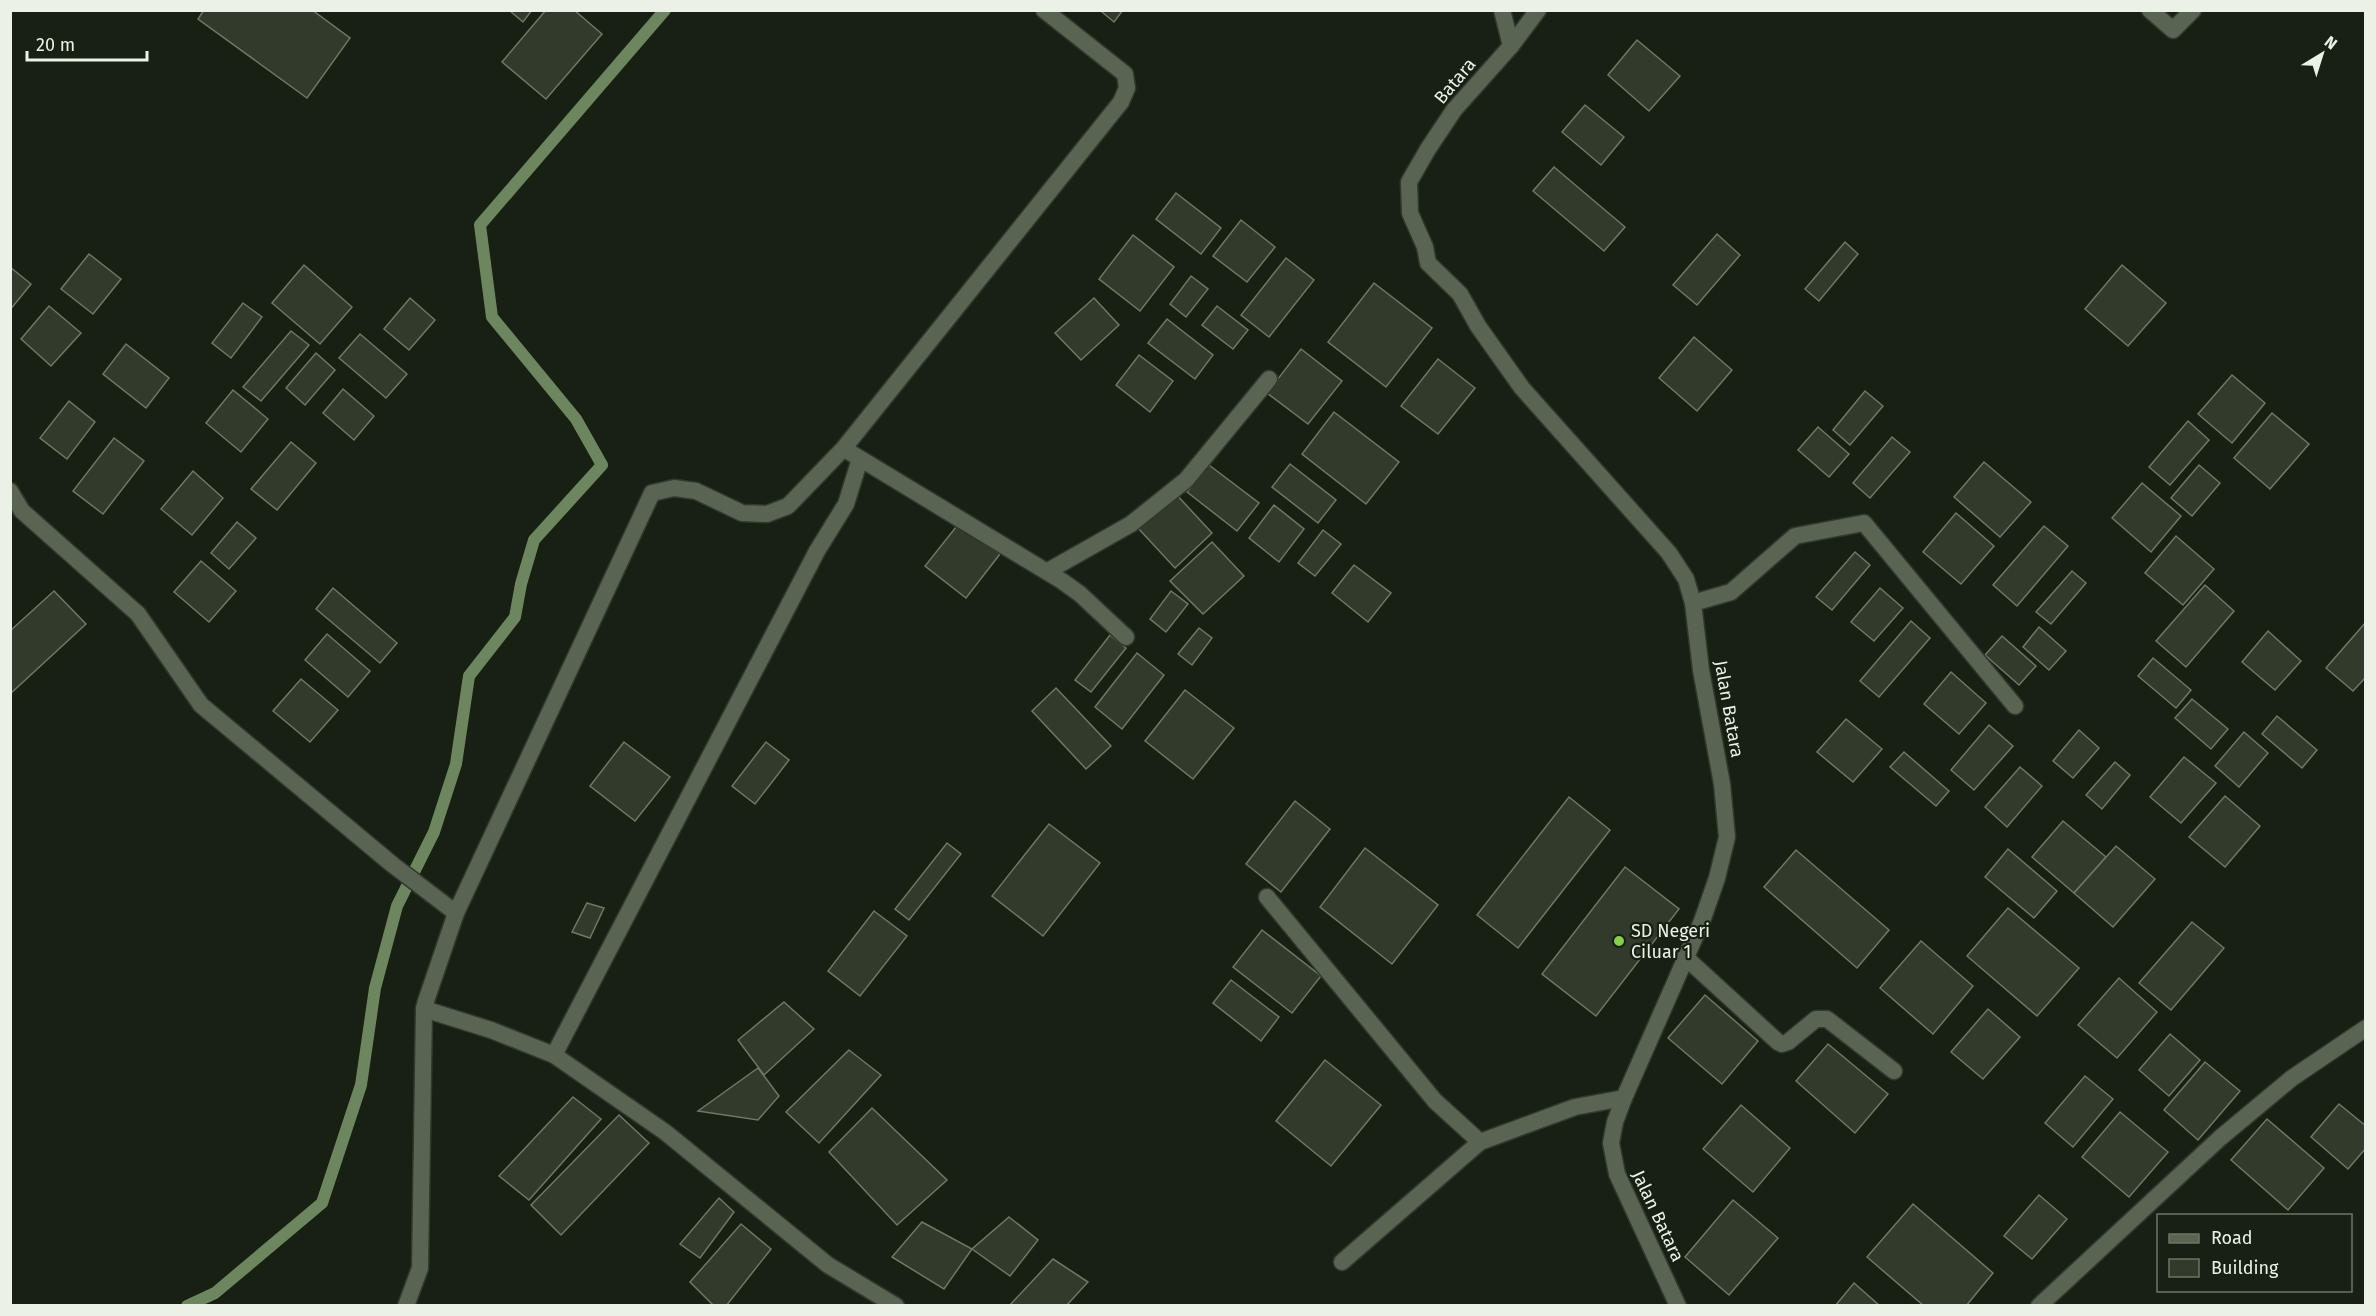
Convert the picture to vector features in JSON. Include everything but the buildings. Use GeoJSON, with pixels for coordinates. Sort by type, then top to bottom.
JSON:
{"type":"FeatureCollection","features":[{"type":"Feature","properties":{"kind":"street"},"geometry":{"type":"LineString","coordinates":[[405,1305],[420,1268],[424,1009],[456,913],[652,493],[674,488],[696,491],[742,513],[767,514],[788,506],[844,448],[1121,102],[1128,88],[1125,74],[1044,10]]}},
{"type":"Feature","properties":{"kind":"street"},"geometry":{"type":"LineString","coordinates":[[1502,10],[1511,46]]}},
{"type":"Feature","properties":{"kind":"street","name":"Batara"},"geometry":{"type":"LineString","coordinates":[[1409,182],[1454,110],[1511,46],[1538,10]]}},
{"type":"Feature","properties":{"kind":"street"},"geometry":{"type":"LineString","coordinates":[[2150,10],[2173,30],[2193,10]]}},
{"type":"Feature","properties":{"kind":"street","name":"Jalan Batara"},"geometry":{"type":"LineString","coordinates":[[1409,182],[1410,213],[1425,247],[1428,263],[1460,294],[1478,326],[1522,388],[1669,553],[1686,579],[1693,603],[1701,670],[1722,784],[1727,837],[1717,878],[1702,921],[1624,1098],[1611,1143],[1617,1174],[1678,1305]]}},
{"type":"Feature","properties":{"kind":"street"},"geometry":{"type":"LineString","coordinates":[[1048,572],[1131,524],[1186,480],[1269,379]]}},
{"type":"Feature","properties":{"kind":"street"},"geometry":{"type":"LineString","coordinates":[[844,448],[1048,572],[1080,594],[1126,637]]}},
{"type":"Feature","properties":{"kind":"street"},"geometry":{"type":"LineString","coordinates":[[554,1055],[817,551],[846,504],[860,459]]}},
{"type":"Feature","properties":{"kind":"street"},"geometry":{"type":"LineString","coordinates":[[10,491],[22,511],[138,614],[201,705],[393,866],[456,913]]}},
{"type":"Feature","properties":{"kind":"street"},"geometry":{"type":"LineString","coordinates":[[1693,603],[1731,592],[1795,536],[1864,523],[2015,706]]}},
{"type":"Feature","properties":{"kind":"street"},"geometry":{"type":"LineString","coordinates":[[1267,897],[1435,1101],[1480,1142]]}},
{"type":"Feature","properties":{"kind":"street"},"geometry":{"type":"LineString","coordinates":[[1685,957],[1778,1042],[1782,1044],[1788,1042],[1816,1019],[1827,1019],[1894,1071]]}},
{"type":"Feature","properties":{"kind":"street"},"geometry":{"type":"LineString","coordinates":[[424,1009],[490,1030],[554,1055],[665,1132],[828,1265],[896,1305]]}},
{"type":"Feature","properties":{"kind":"street"},"geometry":{"type":"LineString","coordinates":[[2039,1305],[2220,1138],[2292,1078],[2366,1028]]}},
{"type":"Feature","properties":{"kind":"street"},"geometry":{"type":"LineString","coordinates":[[1342,1262],[1480,1142],[1575,1107],[1624,1098]]}},
{"type":"Feature","properties":{"kind":"waterway"},"geometry":{"type":"LineString","coordinates":[[187,1306],[215,1293],[322,1203],[361,1085],[375,988],[397,906],[434,832],[456,764],[469,676],[515,617],[521,584],[534,540],[602,465],[576,419],[492,317],[480,225],[665,10]]}},
{"type":"Feature","properties":{"kind":"place","name":"SD Negeri Ciluar 1"},"geometry":{"type":"Point","coordinates":[1619,941]}}]}
